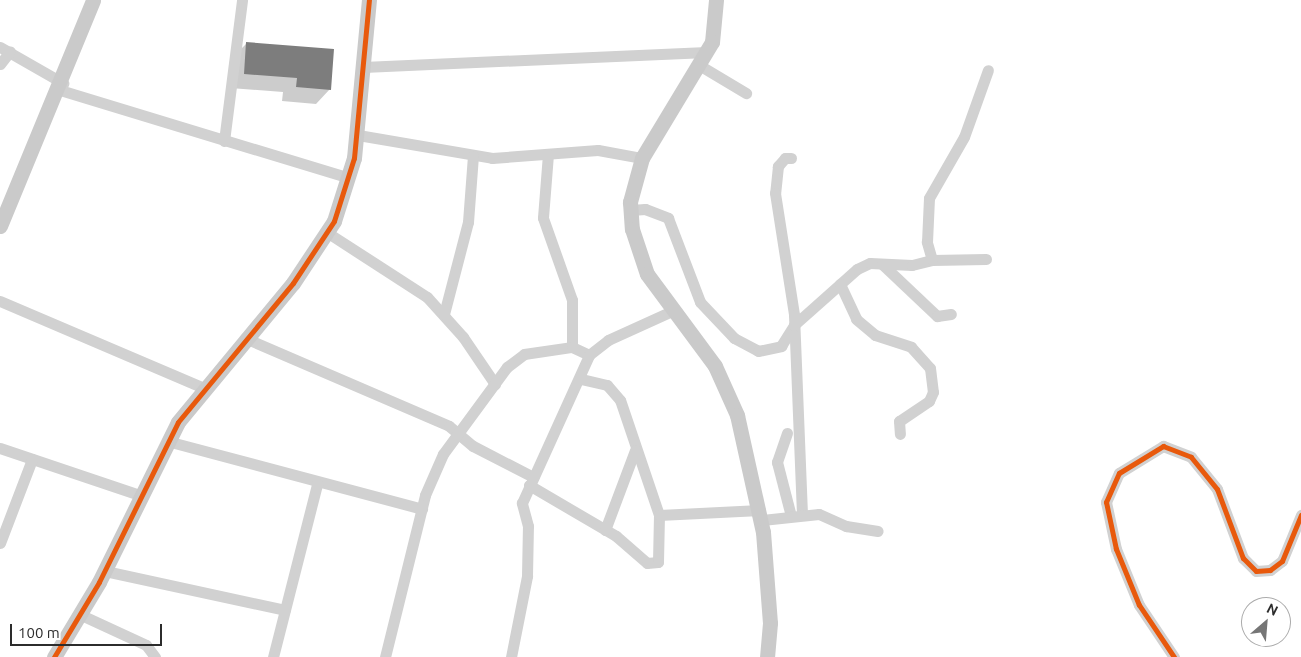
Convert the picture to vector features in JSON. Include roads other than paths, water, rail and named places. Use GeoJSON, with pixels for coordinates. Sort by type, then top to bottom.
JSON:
{"type":"FeatureCollection","features":[{"type":"Feature","properties":{"kind":"street"},"geometry":{"type":"LineString","coordinates":[[0,226],[61,87],[94,0]]}},
{"type":"Feature","properties":{"kind":"street"},"geometry":{"type":"LineString","coordinates":[[224,141],[242,0]]}},
{"type":"Feature","properties":{"kind":"street"},"geometry":{"type":"LineString","coordinates":[[54,657],[105,571],[167,441],[204,388],[328,233],[349,178],[358,134],[369,0]]}},
{"type":"Feature","properties":{"kind":"street"},"geometry":{"type":"LineString","coordinates":[[716,0],[703,59],[642,158],[631,210],[636,254],[728,389],[761,515],[770,624],[767,657]]}},
{"type":"Feature","properties":{"kind":"street"},"geometry":{"type":"LineString","coordinates":[[0,64],[5,49],[61,87],[224,141],[349,178]]}},
{"type":"Feature","properties":{"kind":"street"},"geometry":{"type":"LineString","coordinates":[[363,67],[703,59],[746,94]]}},
{"type":"Feature","properties":{"kind":"street"},"geometry":{"type":"LineString","coordinates":[[932,260],[927,242],[929,198],[964,137],[988,70]]}},
{"type":"Feature","properties":{"kind":"street"},"geometry":{"type":"LineString","coordinates":[[358,134],[473,156],[548,154],[598,150],[642,158]]}},
{"type":"Feature","properties":{"kind":"street"},"geometry":{"type":"LineString","coordinates":[[548,154],[543,218],[572,300],[572,347]]}},
{"type":"Feature","properties":{"kind":"street"},"geometry":{"type":"LineString","coordinates":[[444,314],[468,222],[473,156]]}},
{"type":"Feature","properties":{"kind":"street"},"geometry":{"type":"LineString","coordinates":[[791,158],[784,158],[778,166],[776,192],[794,325],[797,515]]}},
{"type":"Feature","properties":{"kind":"street"},"geometry":{"type":"LineString","coordinates":[[631,210],[645,209],[668,218],[700,302],[734,338],[758,351],[780,346],[794,325],[857,269],[882,264],[912,265],[932,260],[986,259]]}},
{"type":"Feature","properties":{"kind":"street"},"geometry":{"type":"LineString","coordinates":[[328,233],[412,286],[444,314],[495,384]]}},
{"type":"Feature","properties":{"kind":"street"},"geometry":{"type":"LineString","coordinates":[[882,264],[937,316],[951,314]]}},
{"type":"Feature","properties":{"kind":"street"},"geometry":{"type":"LineString","coordinates":[[840,284],[856,319],[875,335],[911,347],[930,368],[933,392],[928,401],[900,420],[900,434]]}},
{"type":"Feature","properties":{"kind":"street"},"geometry":{"type":"LineString","coordinates":[[0,301],[204,388]]}},
{"type":"Feature","properties":{"kind":"street"},"geometry":{"type":"LineString","coordinates":[[510,657],[527,576],[528,526],[522,503],[582,379],[589,355],[608,340],[674,310]]}},
{"type":"Feature","properties":{"kind":"street"},"geometry":{"type":"LineString","coordinates":[[245,338],[458,434],[605,530],[647,563],[656,564],[660,554],[659,515],[615,392],[603,383],[582,379]]}},
{"type":"Feature","properties":{"kind":"street"},"geometry":{"type":"LineString","coordinates":[[385,657],[422,509],[433,474],[458,434],[495,384],[524,354],[572,347],[589,355]]}},
{"type":"Feature","properties":{"kind":"street"},"geometry":{"type":"LineString","coordinates":[[787,433],[777,462],[797,515]]}},
{"type":"Feature","properties":{"kind":"street"},"geometry":{"type":"LineString","coordinates":[[167,441],[317,484],[422,509]]}},
{"type":"Feature","properties":{"kind":"street"},"geometry":{"type":"LineString","coordinates":[[1174,657],[1139,605],[1116,549],[1106,502],[1120,473],[1164,446],[1191,457],[1217,489],[1243,558],[1256,571],[1270,570],[1282,561],[1301,515]]}},
{"type":"Feature","properties":{"kind":"street"},"geometry":{"type":"LineString","coordinates":[[0,448],[140,495]]}},
{"type":"Feature","properties":{"kind":"street"},"geometry":{"type":"LineString","coordinates":[[605,530],[635,450]]}},
{"type":"Feature","properties":{"kind":"street"},"geometry":{"type":"LineString","coordinates":[[0,543],[32,459]]}},
{"type":"Feature","properties":{"kind":"street"},"geometry":{"type":"LineString","coordinates":[[273,657],[317,484]]}},
{"type":"Feature","properties":{"kind":"street"},"geometry":{"type":"LineString","coordinates":[[659,515],[819,514],[846,526],[878,531]]}},
{"type":"Feature","properties":{"kind":"street"},"geometry":{"type":"LineString","coordinates":[[105,571],[284,610]]}},
{"type":"Feature","properties":{"kind":"street"},"geometry":{"type":"LineString","coordinates":[[78,614],[146,645],[155,657]]}}]}
